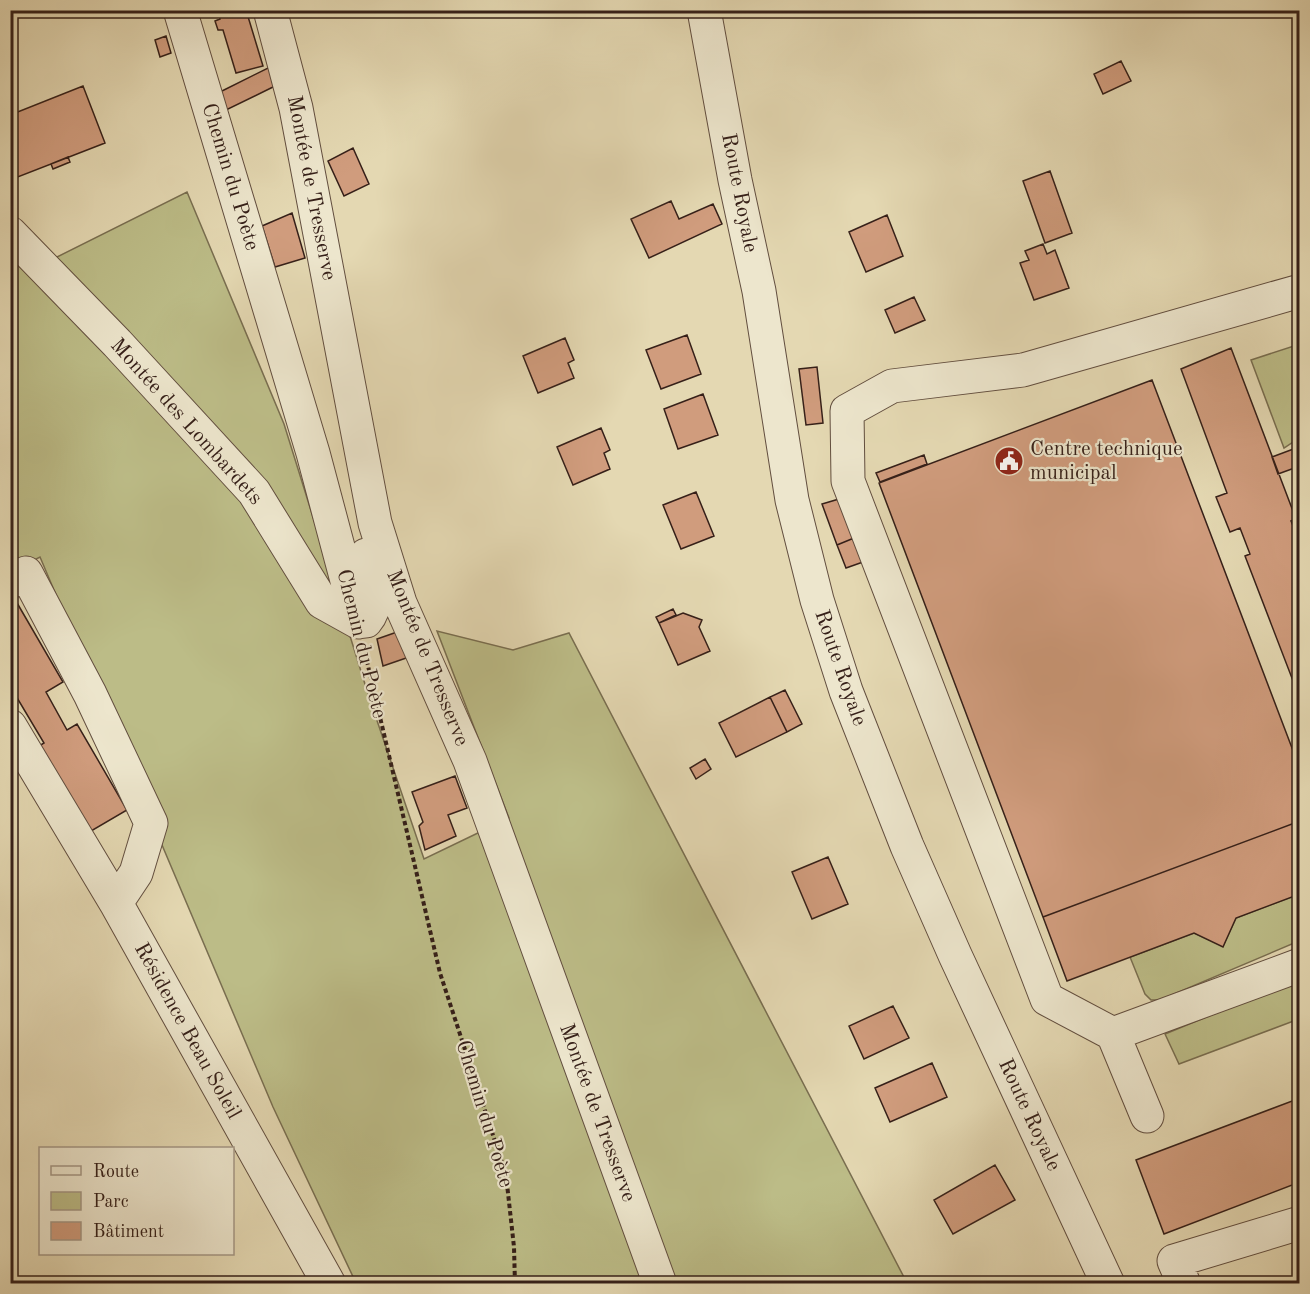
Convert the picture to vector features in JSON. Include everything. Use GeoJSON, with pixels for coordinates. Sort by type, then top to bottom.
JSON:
{"type":"FeatureCollection","features":[{"type":"Feature","properties":{"kind":"street","name":"Chemin du Poète"},"geometry":{"type":"LineString","coordinates":[[180,10],[313,453],[358,622]]}},
{"type":"Feature","properties":{"kind":"street","name":"Montée de Tresserve"},"geometry":{"type":"LineString","coordinates":[[270,10],[296,108],[375,523],[400,603],[470,761],[660,1284]]}},
{"type":"Feature","properties":{"kind":"street","name":"Route Royale"},"geometry":{"type":"LineString","coordinates":[[704,10],[735,180],[759,291],[792,500],[818,600],[846,691],[907,846],[950,944],[1108,1284]]}},
{"type":"Feature","properties":{"kind":"street","name":"Montée des Lombardets"},"geometry":{"type":"LineString","coordinates":[[10,233],[117,343],[254,492],[322,602],[358,622]]}},
{"type":"Feature","properties":{"kind":"street"},"geometry":{"type":"LineString","coordinates":[[1147,1116],[1113,1034],[1047,999],[848,481],[847,411],[892,386],[1023,370],[1299,291]]}},
{"type":"Feature","properties":{"kind":"street"},"geometry":{"type":"LineString","coordinates":[[347,374],[328,378],[375,597],[373,613],[366,621],[358,622]]}},
{"type":"Feature","properties":{"kind":"street"},"geometry":{"type":"LineString","coordinates":[[10,582],[26,573],[90,694],[151,824],[136,873],[116,903]]}},
{"type":"Feature","properties":{"kind":"street","name":"Résidence Beau Soleil"},"geometry":{"type":"LineString","coordinates":[[10,726],[116,903],[329,1284]]}},
{"type":"Feature","properties":{"kind":"street"},"geometry":{"type":"LineString","coordinates":[[1113,1034],[1299,965]]}},
{"type":"Feature","properties":{"kind":"street"},"geometry":{"type":"LineString","coordinates":[[1184,1284],[1174,1261],[1299,1222]]}},
{"type":"Feature","properties":{"kind":"path","name":"Chemin du Poète"},"geometry":{"type":"LineString","coordinates":[[358,622],[440,973],[506,1175],[514,1246],[515,1284]]}},
{"type":"Feature","properties":{"kind":"green space"},"geometry":{"type":"Polygon","coordinates":[[[187,192],[284,424],[369,697],[424,859],[509,818],[437,631],[513,650],[569,633],[907,1283],[356,1283],[273,1107],[40,557],[11,572],[10,438],[13,418],[10,411],[10,224],[53,259],[187,192]]]}},
{"type":"Feature","properties":{"kind":"green space"},"geometry":{"type":"Polygon","coordinates":[[[1300,344],[1299,438],[1284,448],[1251,360],[1300,344]]]}},
{"type":"Feature","properties":{"kind":"green space"},"geometry":{"type":"Polygon","coordinates":[[[1299,894],[1299,941],[1160,1000],[1151,1000],[1145,994],[1130,957],[1194,933],[1223,946],[1236,918],[1299,894]]]}},
{"type":"Feature","properties":{"kind":"green space"},"geometry":{"type":"Polygon","coordinates":[[[1299,979],[1299,1019],[1179,1064],[1165,1034],[1299,979]]]}},
{"type":"Feature","properties":{"kind":"building"},"geometry":{"type":"Polygon","coordinates":[[[191,10],[211,10],[211,11],[194,17],[191,10]]]}},
{"type":"Feature","properties":{"kind":"building"},"geometry":{"type":"Polygon","coordinates":[[[217,10],[246,10],[263,66],[236,73],[223,30],[218,30],[215,21],[220,19],[217,10]]]}},
{"type":"Feature","properties":{"kind":"building"},"geometry":{"type":"Polygon","coordinates":[[[166,36],[171,53],[160,57],[155,40],[166,36]]]}},
{"type":"Feature","properties":{"kind":"building"},"geometry":{"type":"Polygon","coordinates":[[[1121,61],[1131,81],[1103,94],[1094,74],[1121,61]]]}},
{"type":"Feature","properties":{"kind":"building"},"geometry":{"type":"Polygon","coordinates":[[[270,67],[275,86],[224,111],[218,93],[270,67]]]}},
{"type":"Feature","properties":{"kind":"building"},"geometry":{"type":"Polygon","coordinates":[[[83,86],[105,143],[10,180],[10,115],[83,86]]]}},
{"type":"Feature","properties":{"kind":"building"},"geometry":{"type":"Polygon","coordinates":[[[353,148],[369,184],[344,196],[328,161],[353,148]]]}},
{"type":"Feature","properties":{"kind":"building"},"geometry":{"type":"Polygon","coordinates":[[[68,157],[70,162],[53,169],[51,164],[68,157]]]}},
{"type":"Feature","properties":{"kind":"building"},"geometry":{"type":"Polygon","coordinates":[[[1050,171],[1072,233],[1045,243],[1023,181],[1050,171]]]}},
{"type":"Feature","properties":{"kind":"building"},"geometry":{"type":"Polygon","coordinates":[[[671,201],[679,219],[713,204],[722,224],[649,258],[631,219],[671,201]]]}},
{"type":"Feature","properties":{"kind":"building"},"geometry":{"type":"Polygon","coordinates":[[[292,213],[305,258],[275,267],[262,226],[292,213]]]}},
{"type":"Feature","properties":{"kind":"building"},"geometry":{"type":"Polygon","coordinates":[[[887,215],[903,256],[866,272],[849,232],[887,215]]]}},
{"type":"Feature","properties":{"kind":"building"},"geometry":{"type":"Polygon","coordinates":[[[1043,244],[1047,254],[1055,250],[1069,288],[1034,300],[1020,263],[1029,260],[1025,251],[1043,244]]]}},
{"type":"Feature","properties":{"kind":"building"},"geometry":{"type":"Polygon","coordinates":[[[914,297],[925,320],[895,333],[885,310],[914,297]]]}},
{"type":"Feature","properties":{"kind":"building"},"geometry":{"type":"Polygon","coordinates":[[[687,335],[701,374],[661,389],[646,350],[687,335]]]}},
{"type":"Feature","properties":{"kind":"building"},"geometry":{"type":"Polygon","coordinates":[[[565,338],[574,360],[568,363],[574,378],[538,393],[523,356],[565,338]]]}},
{"type":"Feature","properties":{"kind":"building"},"geometry":{"type":"Polygon","coordinates":[[[1231,348],[1296,519],[1291,521],[1300,543],[1300,699],[1245,556],[1250,554],[1240,528],[1230,532],[1216,497],[1227,493],[1181,369],[1231,348]]]}},
{"type":"Feature","properties":{"kind":"building"},"geometry":{"type":"Polygon","coordinates":[[[817,367],[823,423],[806,425],[799,369],[817,367]]]}},
{"type":"Feature","properties":{"kind":"building"},"geometry":{"type":"Polygon","coordinates":[[[1152,380],[1300,769],[1300,821],[1043,917],[879,483],[1152,380]]]}},
{"type":"Feature","properties":{"kind":"building"},"geometry":{"type":"Polygon","coordinates":[[[703,394],[718,435],[678,449],[664,409],[703,394]]]}},
{"type":"Feature","properties":{"kind":"building"},"geometry":{"type":"Polygon","coordinates":[[[601,428],[610,450],[604,453],[610,469],[573,485],[557,447],[601,428]]]}},
{"type":"Feature","properties":{"kind":"building"},"geometry":{"type":"Polygon","coordinates":[[[1296,448],[1300,466],[1278,474],[1272,457],[1296,448]]]}},
{"type":"Feature","properties":{"kind":"building"},"geometry":{"type":"Polygon","coordinates":[[[924,455],[927,464],[880,482],[876,473],[924,455]]]}},
{"type":"Feature","properties":{"kind":"building"},"geometry":{"type":"Polygon","coordinates":[[[696,492],[714,536],[681,549],[663,505],[696,492]]]}},
{"type":"Feature","properties":{"kind":"building"},"geometry":{"type":"Polygon","coordinates":[[[839,499],[854,538],[837,545],[822,504],[839,499]]]}},
{"type":"Feature","properties":{"kind":"building"},"geometry":{"type":"Polygon","coordinates":[[[854,538],[863,562],[846,568],[837,545],[854,538]]]}},
{"type":"Feature","properties":{"kind":"building"},"geometry":{"type":"Polygon","coordinates":[[[13,596],[63,682],[46,692],[67,730],[77,724],[127,810],[86,834],[36,748],[44,743],[10,686],[10,598],[13,596]]]}},
{"type":"Feature","properties":{"kind":"building"},"geometry":{"type":"Polygon","coordinates":[[[673,609],[676,615],[659,623],[656,617],[673,609]]]}},
{"type":"Feature","properties":{"kind":"building"},"geometry":{"type":"Polygon","coordinates":[[[683,613],[702,620],[699,627],[710,651],[678,665],[659,623],[683,613]]]}},
{"type":"Feature","properties":{"kind":"building"},"geometry":{"type":"Polygon","coordinates":[[[400,631],[412,656],[383,666],[377,639],[400,631]]]}},
{"type":"Feature","properties":{"kind":"building"},"geometry":{"type":"Polygon","coordinates":[[[785,690],[802,724],[787,732],[770,697],[785,690]]]}},
{"type":"Feature","properties":{"kind":"building"},"geometry":{"type":"Polygon","coordinates":[[[770,697],[787,732],[736,757],[719,723],[770,697]]]}},
{"type":"Feature","properties":{"kind":"building"},"geometry":{"type":"Polygon","coordinates":[[[705,759],[711,769],[696,779],[690,768],[705,759]]]}},
{"type":"Feature","properties":{"kind":"building"},"geometry":{"type":"Polygon","coordinates":[[[455,776],[467,808],[448,815],[456,836],[425,850],[419,826],[423,822],[412,792],[455,776]]]}},
{"type":"Feature","properties":{"kind":"building"},"geometry":{"type":"Polygon","coordinates":[[[1300,821],[1300,894],[1236,918],[1223,947],[1194,933],[1067,981],[1043,917],[1300,821]]]}},
{"type":"Feature","properties":{"kind":"building"},"geometry":{"type":"Polygon","coordinates":[[[828,857],[848,904],[812,919],[792,872],[828,857]]]}},
{"type":"Feature","properties":{"kind":"building"},"geometry":{"type":"Polygon","coordinates":[[[893,1006],[909,1038],[864,1059],[849,1026],[893,1006]]]}},
{"type":"Feature","properties":{"kind":"building"},"geometry":{"type":"Polygon","coordinates":[[[932,1063],[947,1097],[890,1122],[875,1088],[932,1063]]]}},
{"type":"Feature","properties":{"kind":"building"},"geometry":{"type":"Polygon","coordinates":[[[1300,1098],[1300,1182],[1164,1234],[1136,1160],[1300,1098]]]}},
{"type":"Feature","properties":{"kind":"building"},"geometry":{"type":"Polygon","coordinates":[[[995,1165],[1015,1200],[953,1234],[934,1200],[995,1165]]]}},
{"type":"Feature","properties":{"kind":"place","name":"Centre technique municipal"},"geometry":{"type":"Point","coordinates":[1009,461]}}]}
